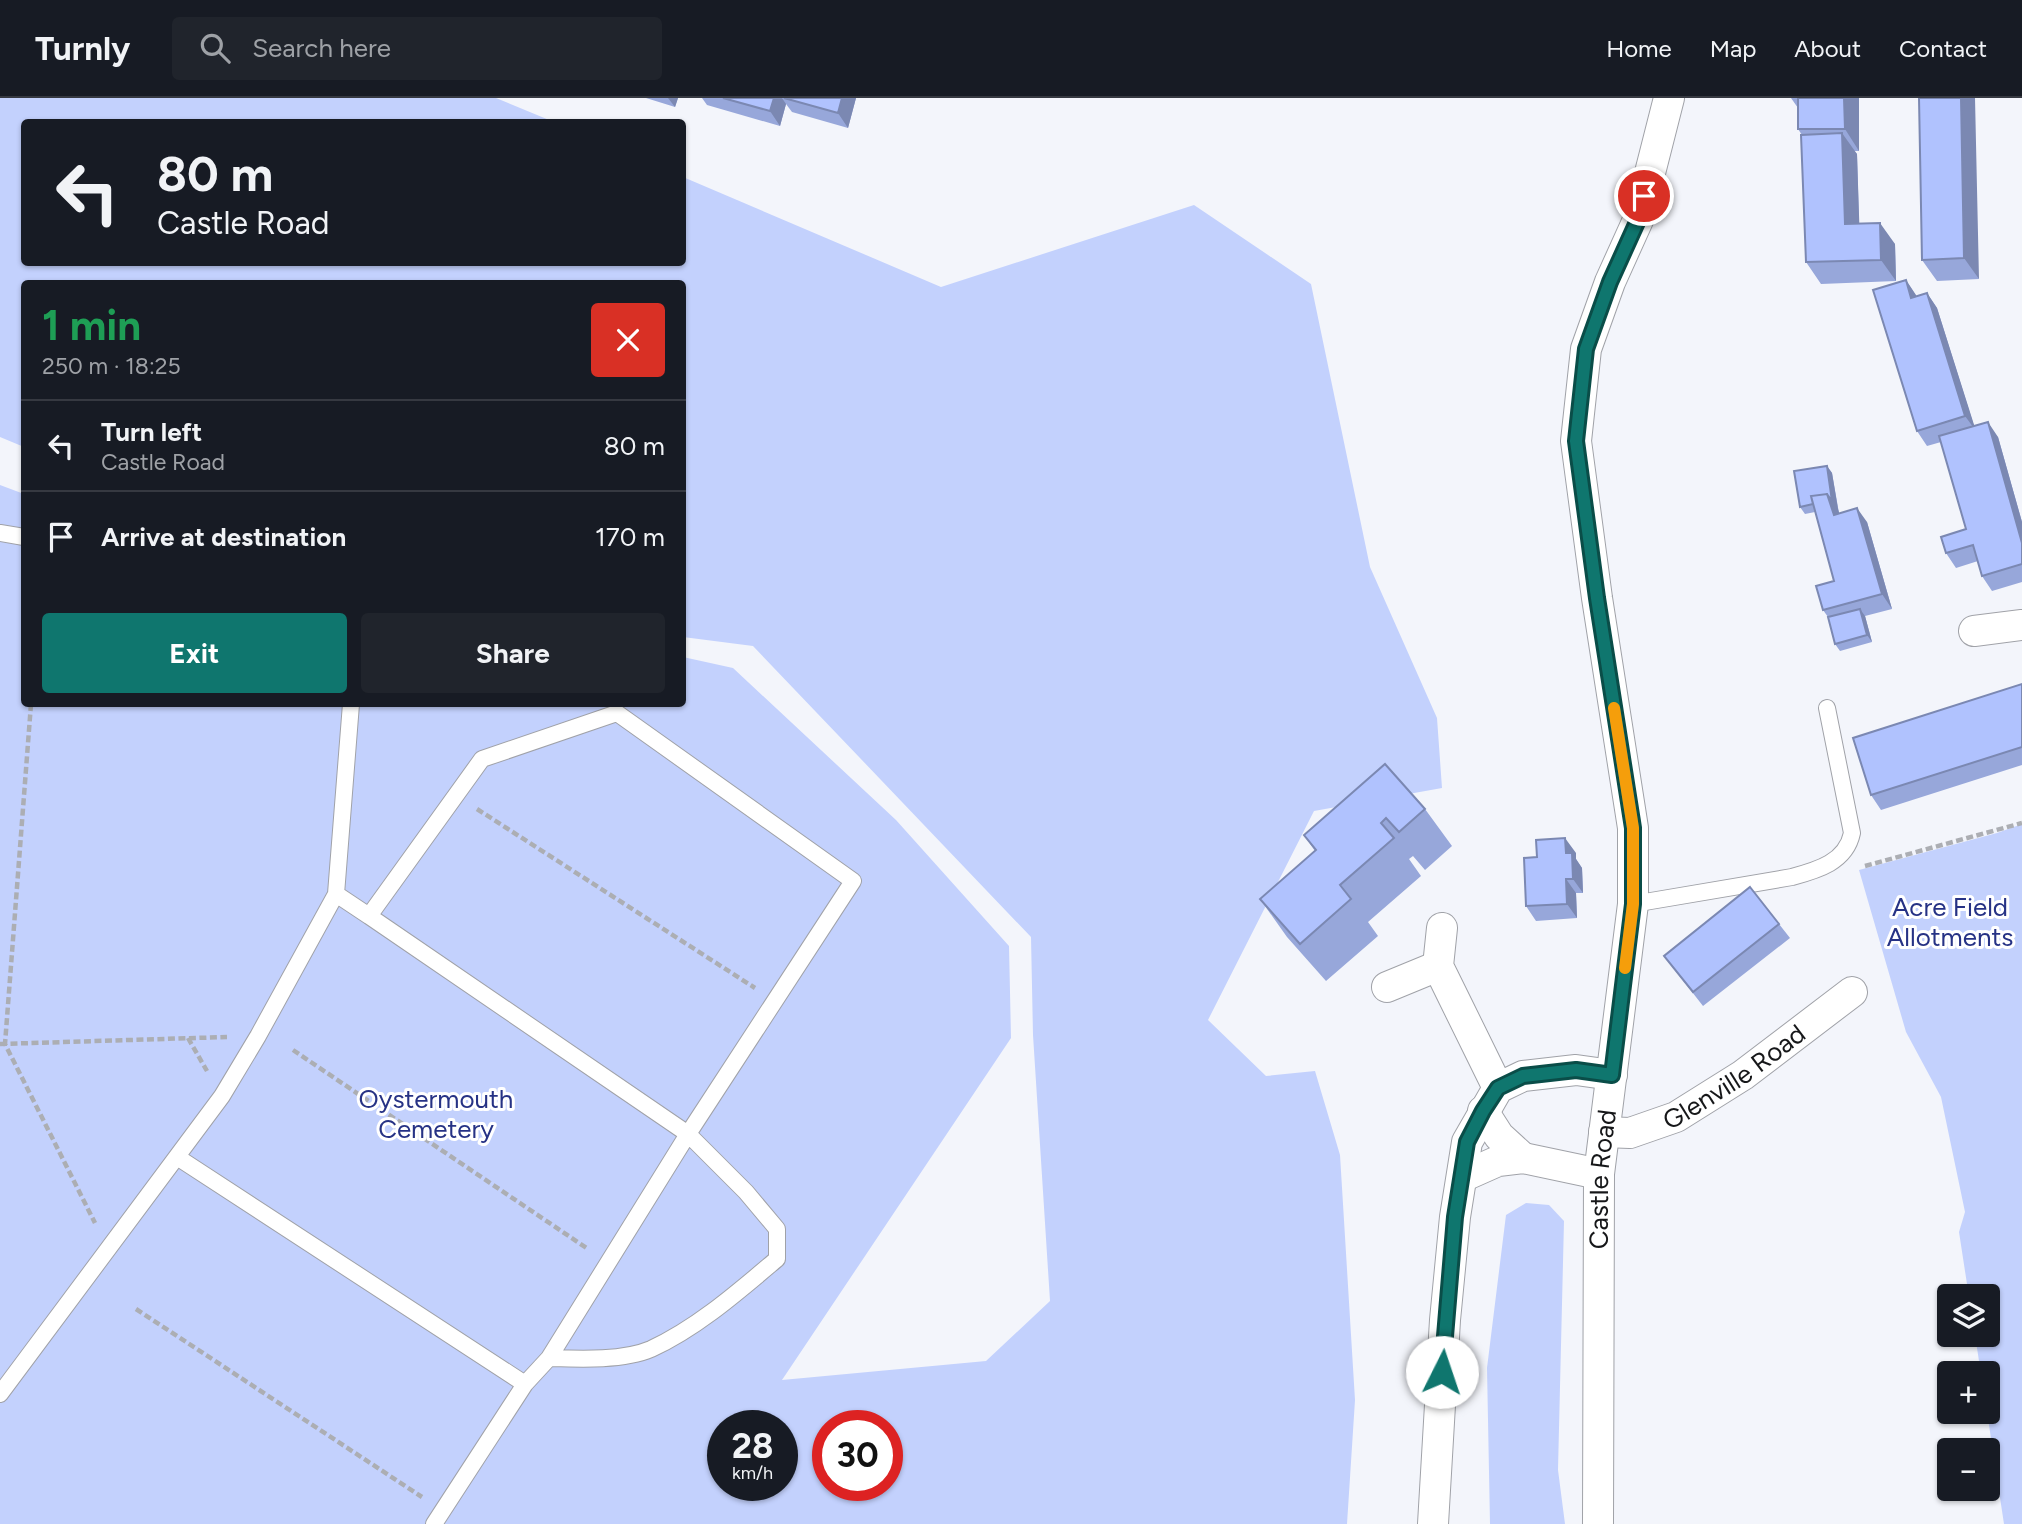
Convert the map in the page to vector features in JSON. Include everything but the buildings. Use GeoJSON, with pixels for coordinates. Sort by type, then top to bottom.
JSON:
{"type":"FeatureCollection","features":[{"type":"Feature","properties":{"kind":"street","name":"Castle Road"},"geometry":{"type":"LineString","coordinates":[[1598,1524],[1599,1174],[1633,904],[1633,828],[1597,598],[1576,441],[1586,349],[1610,282],[1638,220],[1669,98]]}},
{"type":"Feature","properties":{"kind":"street"},"geometry":{"type":"LineString","coordinates":[[1974,631],[2022,625]]}},
{"type":"Feature","properties":{"kind":"street"},"geometry":{"type":"LineString","coordinates":[[1442,928],[1438,966],[1490,1099],[1499,1136],[1523,1158]]}},
{"type":"Feature","properties":{"kind":"street"},"geometry":{"type":"LineString","coordinates":[[1387,987],[1438,966]]}},
{"type":"Feature","properties":{"kind":"street","name":"Glenville Road"},"geometry":{"type":"LineString","coordinates":[[1604,1132],[1630,1133],[1676,1117],[1743,1074],[1852,992]]}},
{"type":"Feature","properties":{"kind":"street"},"geometry":{"type":"LineString","coordinates":[[1433,1524],[1445,1320],[1455,1217],[1467,1142],[1490,1099],[1523,1076],[1576,1070],[1612,1075]]}},
{"type":"Feature","properties":{"kind":"street"},"geometry":{"type":"LineString","coordinates":[[1462,1177],[1499,1161],[1523,1158],[1599,1174]]}},
{"type":"Feature","properties":{"kind":"lane"},"geometry":{"type":"LineString","coordinates":[[0,533],[21,536]]}},
{"type":"Feature","properties":{"kind":"lane"},"geometry":{"type":"LineString","coordinates":[[0,1394],[222,1096],[336,894],[351,707]]}},
{"type":"Feature","properties":{"kind":"lane"},"geometry":{"type":"LineString","coordinates":[[1633,904],[1793,877],[1811,872],[1838,858],[1849,847],[1852,833],[1827,708]]}},
{"type":"Feature","properties":{"kind":"lane"},"geometry":{"type":"LineString","coordinates":[[369,916],[482,759],[617,713],[853,881],[688,1134],[549,1358],[525,1384],[438,1517]]}},
{"type":"Feature","properties":{"kind":"lane"},"geometry":{"type":"LineString","coordinates":[[336,894],[688,1134],[746,1192],[777,1229],[777,1259],[718,1309],[649,1350],[595,1360],[549,1358]]}},
{"type":"Feature","properties":{"kind":"lane"},"geometry":{"type":"LineString","coordinates":[[177,1157],[525,1384]]}},
{"type":"Feature","properties":{"kind":"path"},"geometry":{"type":"LineString","coordinates":[[31,707],[3,1044],[108,1251]]}},
{"type":"Feature","properties":{"kind":"path"},"geometry":{"type":"LineString","coordinates":[[456,795],[775,1000]]}},
{"type":"Feature","properties":{"kind":"path"},"geometry":{"type":"LineString","coordinates":[[1838,858],[1859,867],[2022,823]]}},
{"type":"Feature","properties":{"kind":"path"},"geometry":{"type":"LineString","coordinates":[[3,1044],[258,1036]]}},
{"type":"Feature","properties":{"kind":"path"},"geometry":{"type":"LineString","coordinates":[[188,1038],[222,1096]]}},
{"type":"Feature","properties":{"kind":"path"},"geometry":{"type":"LineString","coordinates":[[293,1050],[608,1262]]}},
{"type":"Feature","properties":{"kind":"path"},"geometry":{"type":"LineString","coordinates":[[136,1309],[438,1517]]}},
{"type":"Feature","properties":{"kind":"green space","name":"Oystermouth Cemetery"},"geometry":{"type":"Polygon","coordinates":[[[0,98],[496,98],[547,119],[21,119],[21,266],[686,266],[686,178],[941,287],[1194,205],[1311,284],[1370,567],[1437,718],[1442,788],[1314,811],[1208,1020],[1266,1076],[1315,1071],[1340,1155],[1355,1400],[1347,1524],[0,1524],[0,485],[21,493],[21,707],[686,707],[686,658],[733,668],[896,820],[1009,946],[1011,1038],[782,1380],[986,1361],[1050,1301],[1033,1035],[1031,937],[753,646],[686,637],[686,280],[21,280],[21,446],[0,437],[0,98]]]}},
{"type":"Feature","properties":{"kind":"green space","name":"Acre Field Allotments"},"geometry":{"type":"Polygon","coordinates":[[[2022,824],[2022,1524],[2004,1524],[2000,1498],[2000,1438],[1991,1438],[1989,1424],[2000,1424],[2000,1361],[1979,1361],[1977,1347],[2000,1347],[2000,1284],[1967,1284],[1959,1232],[1965,1212],[1941,1097],[1906,1032],[1859,870],[2022,824]]]}},
{"type":"Feature","properties":{"kind":"green space"},"geometry":{"type":"Polygon","coordinates":[[[1526,1203],[1549,1205],[1564,1221],[1558,1470],[1565,1524],[1490,1524],[1487,1368],[1506,1215],[1526,1203]]]}},
{"type":"Feature","properties":{"kind":"slow traffic"},"geometry":{"type":"LineString","coordinates":[[1614,708],[1633,828],[1633,904],[1625,968]]}},
{"type":"Feature","properties":{"kind":"route"},"geometry":{"type":"LineString","coordinates":[[1442,1372],[1455,1217],[1467,1142],[1483,1111],[1498,1088],[1523,1076],[1576,1070],[1612,1075],[1633,904],[1633,828],[1597,598],[1576,441],[1586,349],[1610,282],[1638,220],[1644,196]]}}]}
